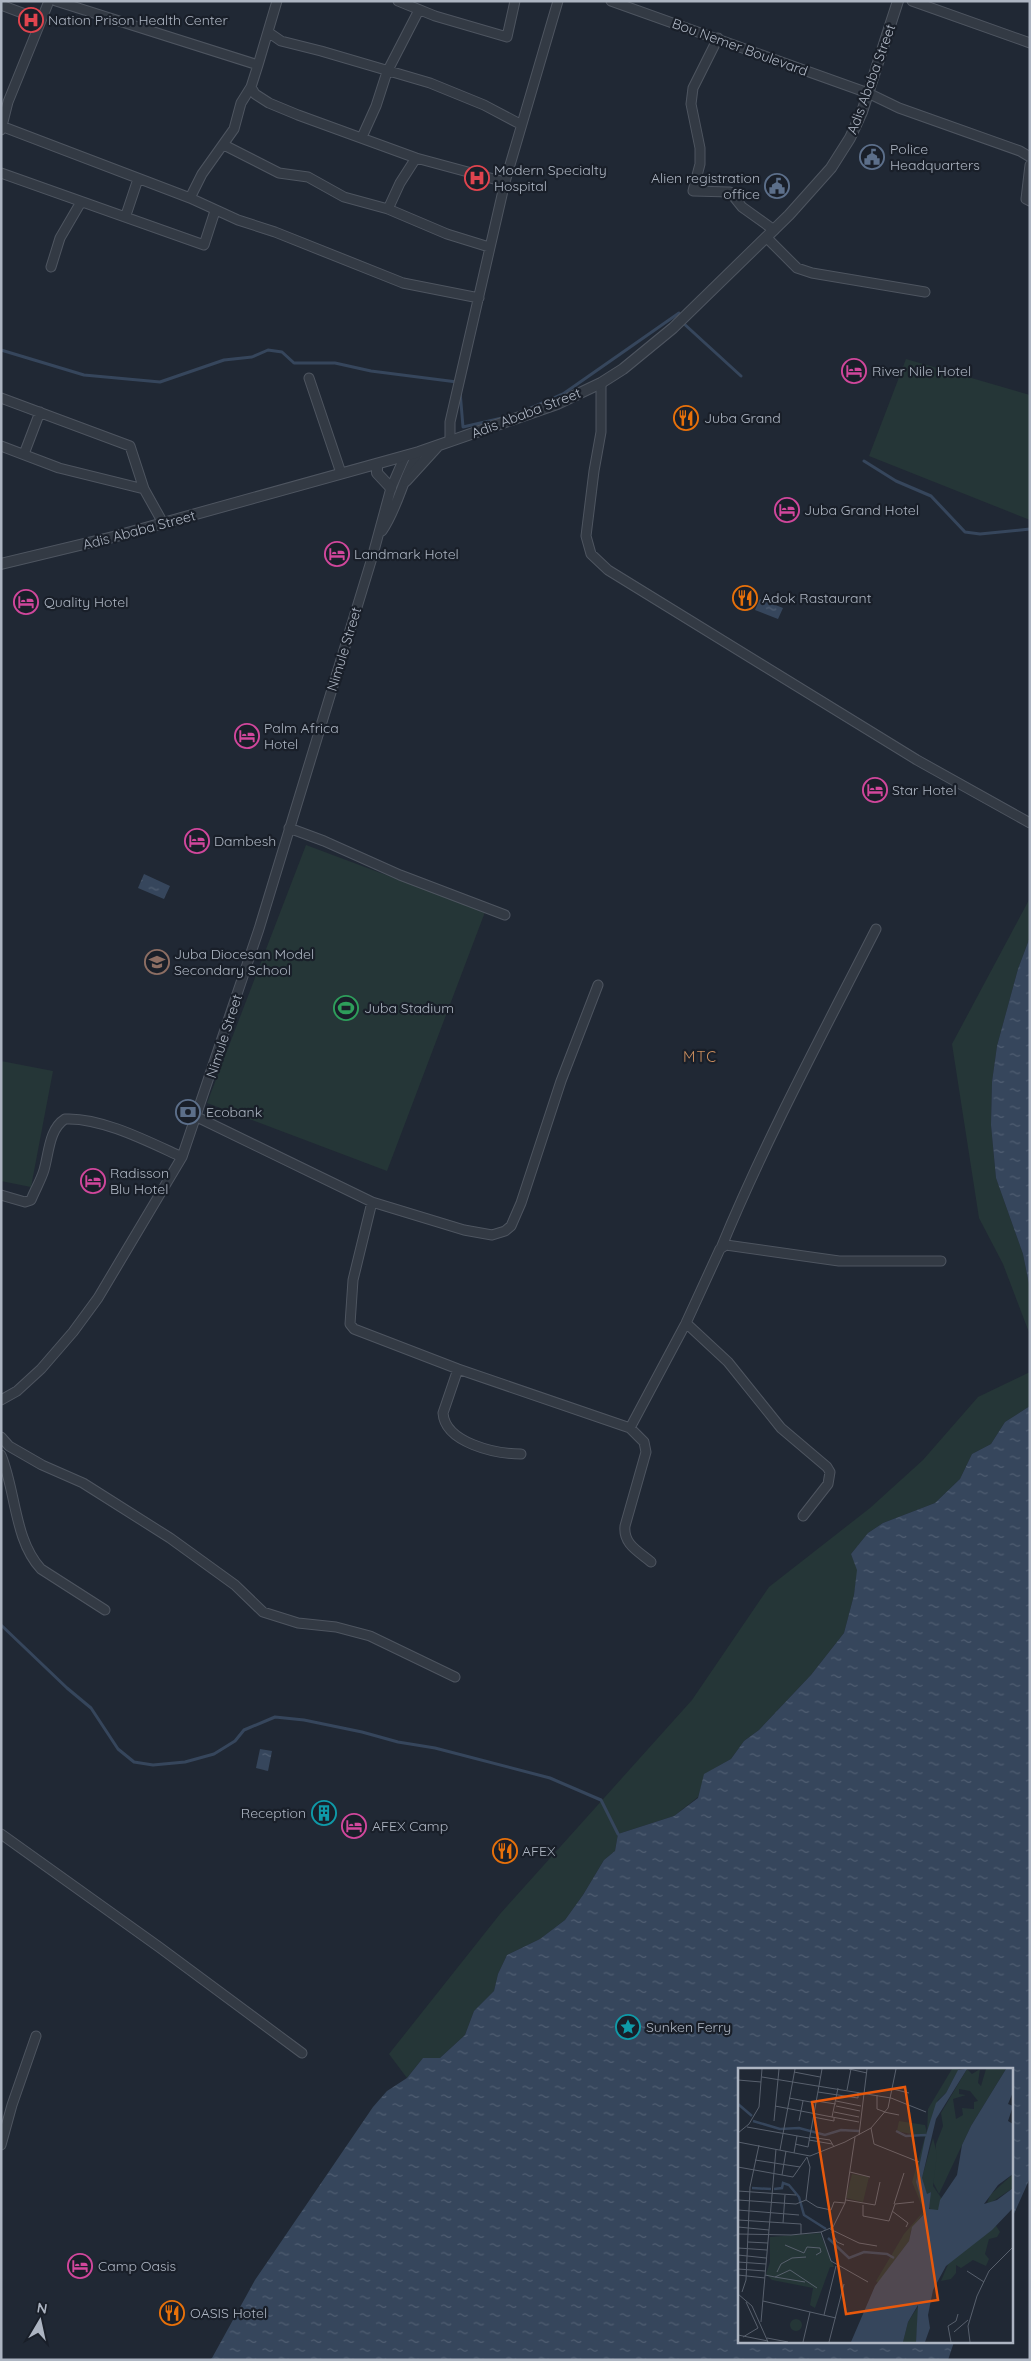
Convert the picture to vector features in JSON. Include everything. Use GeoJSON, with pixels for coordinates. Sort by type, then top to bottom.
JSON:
{"type":"FeatureCollection","features":[{"type":"Feature","properties":{"kind":"street"},"geometry":{"type":"LineString","coordinates":[[49,1],[8,102],[2,128],[190,198],[215,211],[403,283],[479,298]]}},
{"type":"Feature","properties":{"kind":"street"},"geometry":{"type":"LineString","coordinates":[[56,1],[138,25],[258,65]]}},
{"type":"Feature","properties":{"kind":"street"},"geometry":{"type":"LineString","coordinates":[[190,198],[202,174],[234,129],[241,103],[258,65],[276,1]]}},
{"type":"Feature","properties":{"kind":"street"},"geometry":{"type":"LineString","coordinates":[[398,1],[419,10],[507,37],[515,1]]}},
{"type":"Feature","properties":{"kind":"street"},"geometry":{"type":"LineString","coordinates":[[450,441],[450,422],[504,182],[558,1]]}},
{"type":"Feature","properties":{"kind":"street","name":"Bou Nemer Boulevard"},"geometry":{"type":"LineString","coordinates":[[611,1],[868,93],[898,108],[1020,151],[1030,157]]}},
{"type":"Feature","properties":{"kind":"street","name":"Adis Ababa Street"},"geometry":{"type":"LineString","coordinates":[[1,564],[52,554],[419,452],[557,404],[601,383],[673,328],[770,234],[810,193],[831,168],[850,138],[868,93],[898,1]]}},
{"type":"Feature","properties":{"kind":"street"},"geometry":{"type":"LineString","coordinates":[[912,1],[1030,43]]}},
{"type":"Feature","properties":{"kind":"street"},"geometry":{"type":"LineString","coordinates":[[1,5],[41,20]]}},
{"type":"Feature","properties":{"kind":"street"},"geometry":{"type":"LineString","coordinates":[[362,137],[376,106],[387,72],[419,10]]}},
{"type":"Feature","properties":{"kind":"street"},"geometry":{"type":"LineString","coordinates":[[268,32],[281,42],[321,51],[445,89],[520,124]]}},
{"type":"Feature","properties":{"kind":"street"},"geometry":{"type":"LineString","coordinates":[[718,38],[694,88],[691,104],[700,148],[700,164],[693,191],[730,192],[742,207],[770,234],[797,268],[812,273],[925,292]]}},
{"type":"Feature","properties":{"kind":"street"},"geometry":{"type":"LineString","coordinates":[[250,86],[255,94],[268,103],[416,158],[504,182]]}},
{"type":"Feature","properties":{"kind":"street"},"geometry":{"type":"LineString","coordinates":[[224,145],[279,174],[308,177],[344,197],[388,209],[448,234],[489,248]]}},
{"type":"Feature","properties":{"kind":"street"},"geometry":{"type":"LineString","coordinates":[[388,209],[400,183],[416,158]]}},
{"type":"Feature","properties":{"kind":"street"},"geometry":{"type":"LineString","coordinates":[[1030,166],[1026,199],[1030,201]]}},
{"type":"Feature","properties":{"kind":"street"},"geometry":{"type":"LineString","coordinates":[[1,173],[81,202],[126,215],[151,227],[204,245],[215,211]]}},
{"type":"Feature","properties":{"kind":"street"},"geometry":{"type":"LineString","coordinates":[[126,215],[138,179]]}},
{"type":"Feature","properties":{"kind":"street"},"geometry":{"type":"LineString","coordinates":[[51,267],[60,238],[81,202]]}},
{"type":"Feature","properties":{"kind":"street"},"geometry":{"type":"LineString","coordinates":[[309,378],[341,473]]}},
{"type":"Feature","properties":{"kind":"street"},"geometry":{"type":"LineString","coordinates":[[601,383],[601,432],[586,536],[591,554],[598,562],[608,570],[917,760],[1030,823]]}},
{"type":"Feature","properties":{"kind":"street"},"geometry":{"type":"LineString","coordinates":[[1,398],[128,444],[144,489],[163,523]]}},
{"type":"Feature","properties":{"kind":"street"},"geometry":{"type":"LineString","coordinates":[[24,454],[40,412]]}},
{"type":"Feature","properties":{"kind":"street"},"geometry":{"type":"LineString","coordinates":[[406,481],[439,445]]}},
{"type":"Feature","properties":{"kind":"street"},"geometry":{"type":"LineString","coordinates":[[1,446],[59,468],[144,489]]}},
{"type":"Feature","properties":{"kind":"street","name":"Nimule Street"},"geometry":{"type":"LineString","coordinates":[[379,535],[406,481],[410,466],[419,452]]}},
{"type":"Feature","properties":{"kind":"street","name":"Nimule Street"},"geometry":{"type":"LineString","coordinates":[[1,1400],[17,1391],[41,1369],[73,1332],[98,1298],[182,1158],[197,1117],[289,828],[379,535],[391,488],[404,456]]}},
{"type":"Feature","properties":{"kind":"street"},"geometry":{"type":"LineString","coordinates":[[377,464],[377,473],[391,488]]}},
{"type":"Feature","properties":{"kind":"street"},"geometry":{"type":"LineString","coordinates":[[289,828],[324,841],[400,875],[505,915]]}},
{"type":"Feature","properties":{"kind":"street"},"geometry":{"type":"LineString","coordinates":[[630,1428],[686,1323],[739,1205],[802,1073],[876,929]]}},
{"type":"Feature","properties":{"kind":"street"},"geometry":{"type":"LineString","coordinates":[[197,1117],[372,1202],[464,1230],[492,1235],[505,1231],[511,1226],[521,1203],[561,1082],[598,985]]}},
{"type":"Feature","properties":{"kind":"street"},"geometry":{"type":"LineString","coordinates":[[1,1195],[25,1202],[31,1200],[44,1170],[50,1142],[60,1122],[65,1119],[103,1125],[145,1140],[182,1158]]}},
{"type":"Feature","properties":{"kind":"street"},"geometry":{"type":"LineString","coordinates":[[372,1202],[353,1280],[350,1324],[354,1329],[458,1369],[630,1428],[644,1442],[646,1452],[624,1532],[628,1544],[651,1562]]}},
{"type":"Feature","properties":{"kind":"street"},"geometry":{"type":"LineString","coordinates":[[720,1249],[726,1245],[840,1262],[940,1261]]}},
{"type":"Feature","properties":{"kind":"street"},"geometry":{"type":"LineString","coordinates":[[686,1323],[728,1362],[780,1428],[813,1454],[830,1472],[828,1484],[803,1516]]}},
{"type":"Feature","properties":{"kind":"street"},"geometry":{"type":"LineString","coordinates":[[458,1369],[442,1413],[443,1420],[448,1428],[461,1438],[482,1448],[503,1454],[521,1454]]}},
{"type":"Feature","properties":{"kind":"street"},"geometry":{"type":"LineString","coordinates":[[1,1437],[9,1446],[42,1465],[83,1483],[170,1538],[235,1585],[263,1612],[298,1623],[336,1628],[370,1636],[455,1677]]}},
{"type":"Feature","properties":{"kind":"street"},"geometry":{"type":"LineString","coordinates":[[1,1455],[12,1487],[22,1529],[34,1561],[49,1574],[104,1610]]}},
{"type":"Feature","properties":{"kind":"street"},"geometry":{"type":"LineString","coordinates":[[1,1834],[159,1946],[302,2053]]}},
{"type":"Feature","properties":{"kind":"street"},"geometry":{"type":"LineString","coordinates":[[1,2145],[12,2105],[36,2036]]}},
{"type":"Feature","properties":{"kind":"shaded area"},"geometry":{"type":"Polygon","coordinates":[[[906,359],[1030,395],[1030,520],[869,456],[906,359]]]}},
{"type":"Feature","properties":{"kind":"shaded area","name":"Juba Stadium"},"geometry":{"type":"Polygon","coordinates":[[[306,845],[485,912],[387,1171],[207,1103],[306,845]]]}},
{"type":"Feature","properties":{"kind":"shaded area"},"geometry":{"type":"Polygon","coordinates":[[[1030,898],[1030,937],[1018,969],[997,1046],[992,1082],[991,1125],[996,1178],[1023,1254],[1030,1289],[1030,1335],[1003,1264],[979,1218],[952,1044],[1030,898]]]}},
{"type":"Feature","properties":{"kind":"shaded area"},"geometry":{"type":"Polygon","coordinates":[[[1,1061],[53,1071],[31,1187],[1,1181],[1,1061]]]}},
{"type":"Feature","properties":{"kind":"shaded area"},"geometry":{"type":"Polygon","coordinates":[[[1030,1372],[1030,1406],[1005,1422],[991,1444],[972,1454],[960,1479],[935,1503],[883,1523],[868,1533],[851,1554],[858,1570],[854,1595],[844,1633],[811,1675],[759,1730],[744,1741],[731,1759],[705,1774],[698,1797],[674,1816],[618,1834],[615,1851],[604,1860],[565,1920],[540,1939],[507,1955],[498,1974],[494,1991],[474,2011],[465,2035],[440,2058],[423,2058],[407,2078],[389,2054],[500,1914],[692,1700],[769,1587],[870,1508],[923,1460],[978,1397],[1030,1372]]]}},
{"type":"Feature","properties":{"kind":"water"},"geometry":{"type":"Polygon","coordinates":[[[760,599],[783,608],[778,619],[755,610],[760,599]]]}},
{"type":"Feature","properties":{"kind":"water"},"geometry":{"type":"Polygon","coordinates":[[[144,874],[170,886],[164,899],[138,888],[144,874]]]}},
{"type":"Feature","properties":{"kind":"water"},"geometry":{"type":"Polygon","coordinates":[[[1030,937],[1030,1289],[1023,1254],[996,1178],[991,1125],[992,1082],[997,1046],[1018,969],[1030,937]]]}},
{"type":"Feature","properties":{"kind":"water"},"geometry":{"type":"Polygon","coordinates":[[[1030,1406],[1030,2178],[1014,2214],[1014,2068],[738,2068],[738,2344],[953,2344],[948,2360],[209,2360],[212,2358],[255,2280],[373,2107],[387,2091],[407,2078],[423,2058],[440,2058],[465,2035],[474,2011],[494,1991],[498,1974],[507,1955],[540,1939],[565,1920],[604,1860],[615,1851],[618,1834],[674,1816],[698,1798],[704,1774],[731,1759],[744,1741],[759,1730],[811,1675],[844,1633],[854,1595],[857,1570],[851,1554],[868,1533],[883,1523],[935,1503],[960,1479],[972,1454],[991,1444],[1005,1422],[1030,1406]]]}},
{"type":"Feature","properties":{"kind":"water"},"geometry":{"type":"Polygon","coordinates":[[[260,1749],[272,1751],[268,1771],[256,1768],[260,1749]]]}},
{"type":"Feature","properties":{"kind":"waterway"},"geometry":{"type":"LineString","coordinates":[[524,411],[563,394],[679,313]]}},
{"type":"Feature","properties":{"kind":"waterway"},"geometry":{"type":"LineString","coordinates":[[682,322],[741,376]]}},
{"type":"Feature","properties":{"kind":"waterway"},"geometry":{"type":"LineString","coordinates":[[1,350],[84,375],[160,382],[224,360],[252,357],[268,350],[282,352],[294,363],[335,363],[371,371],[457,382]]}},
{"type":"Feature","properties":{"kind":"waterway"},"geometry":{"type":"LineString","coordinates":[[460,391],[463,427],[502,418]]}},
{"type":"Feature","properties":{"kind":"waterway"},"geometry":{"type":"LineString","coordinates":[[864,461],[896,481],[931,496],[965,532],[980,534],[1030,529]]}},
{"type":"Feature","properties":{"kind":"waterway"},"geometry":{"type":"LineString","coordinates":[[1,1625],[67,1688],[91,1708],[118,1749],[134,1762],[153,1765],[185,1762],[214,1754],[235,1741],[244,1730],[275,1717],[304,1720],[362,1732],[398,1742],[435,1748],[550,1778],[601,1800],[618,1834]]}},
{"type":"Feature","properties":{"kind":"place","name":"Nation Prison Health Center"},"geometry":{"type":"Point","coordinates":[31,20]}},
{"type":"Feature","properties":{"kind":"place","name":"Police Headquarters"},"geometry":{"type":"Point","coordinates":[872,157]}},
{"type":"Feature","properties":{"kind":"place","name":"Modern Specialty Hospital"},"geometry":{"type":"Point","coordinates":[477,178]}},
{"type":"Feature","properties":{"kind":"place","name":"Alien registration office"},"geometry":{"type":"Point","coordinates":[777,186]}},
{"type":"Feature","properties":{"kind":"place","name":"River Nile Hotel"},"geometry":{"type":"Point","coordinates":[854,371]}},
{"type":"Feature","properties":{"kind":"place","name":"Juba Grand"},"geometry":{"type":"Point","coordinates":[686,418]}},
{"type":"Feature","properties":{"kind":"place","name":"Juba Grand Hotel"},"geometry":{"type":"Point","coordinates":[787,510]}},
{"type":"Feature","properties":{"kind":"place","name":"Landmark Hotel"},"geometry":{"type":"Point","coordinates":[337,554]}},
{"type":"Feature","properties":{"kind":"place","name":"Adok Rastaurant"},"geometry":{"type":"Point","coordinates":[745,598]}},
{"type":"Feature","properties":{"kind":"place","name":"Quality Hotel"},"geometry":{"type":"Point","coordinates":[26,602]}},
{"type":"Feature","properties":{"kind":"place","name":"Palm Africa Hotel"},"geometry":{"type":"Point","coordinates":[247,736]}},
{"type":"Feature","properties":{"kind":"place","name":"Star Hotel"},"geometry":{"type":"Point","coordinates":[875,790]}},
{"type":"Feature","properties":{"kind":"place","name":"Dambesh"},"geometry":{"type":"Point","coordinates":[197,841]}},
{"type":"Feature","properties":{"kind":"place","name":"Juba Diocesan Model Secondary School"},"geometry":{"type":"Point","coordinates":[157,962]}},
{"type":"Feature","properties":{"kind":"place","name":"Juba Stadium"},"geometry":{"type":"Point","coordinates":[346,1008]}},
{"type":"Feature","properties":{"kind":"place","name":"Ecobank"},"geometry":{"type":"Point","coordinates":[188,1112]}},
{"type":"Feature","properties":{"kind":"place","name":"Radisson Blu Hotel"},"geometry":{"type":"Point","coordinates":[93,1181]}},
{"type":"Feature","properties":{"kind":"place","name":"Reception"},"geometry":{"type":"Point","coordinates":[324,1813]}},
{"type":"Feature","properties":{"kind":"place","name":"AFEX Camp"},"geometry":{"type":"Point","coordinates":[354,1826]}},
{"type":"Feature","properties":{"kind":"place","name":"AFEX"},"geometry":{"type":"Point","coordinates":[505,1851]}},
{"type":"Feature","properties":{"kind":"place","name":"Sunken Ferry"},"geometry":{"type":"Point","coordinates":[628,2027]}},
{"type":"Feature","properties":{"kind":"place","name":"Camp Oasis"},"geometry":{"type":"Point","coordinates":[80,2266]}},
{"type":"Feature","properties":{"kind":"place","name":"OASIS Hotel"},"geometry":{"type":"Point","coordinates":[172,2313]}},
{"type":"Feature","properties":{"kind":"district","name":"MTC"},"geometry":{"type":"Point","coordinates":[700,1056]}}]}
